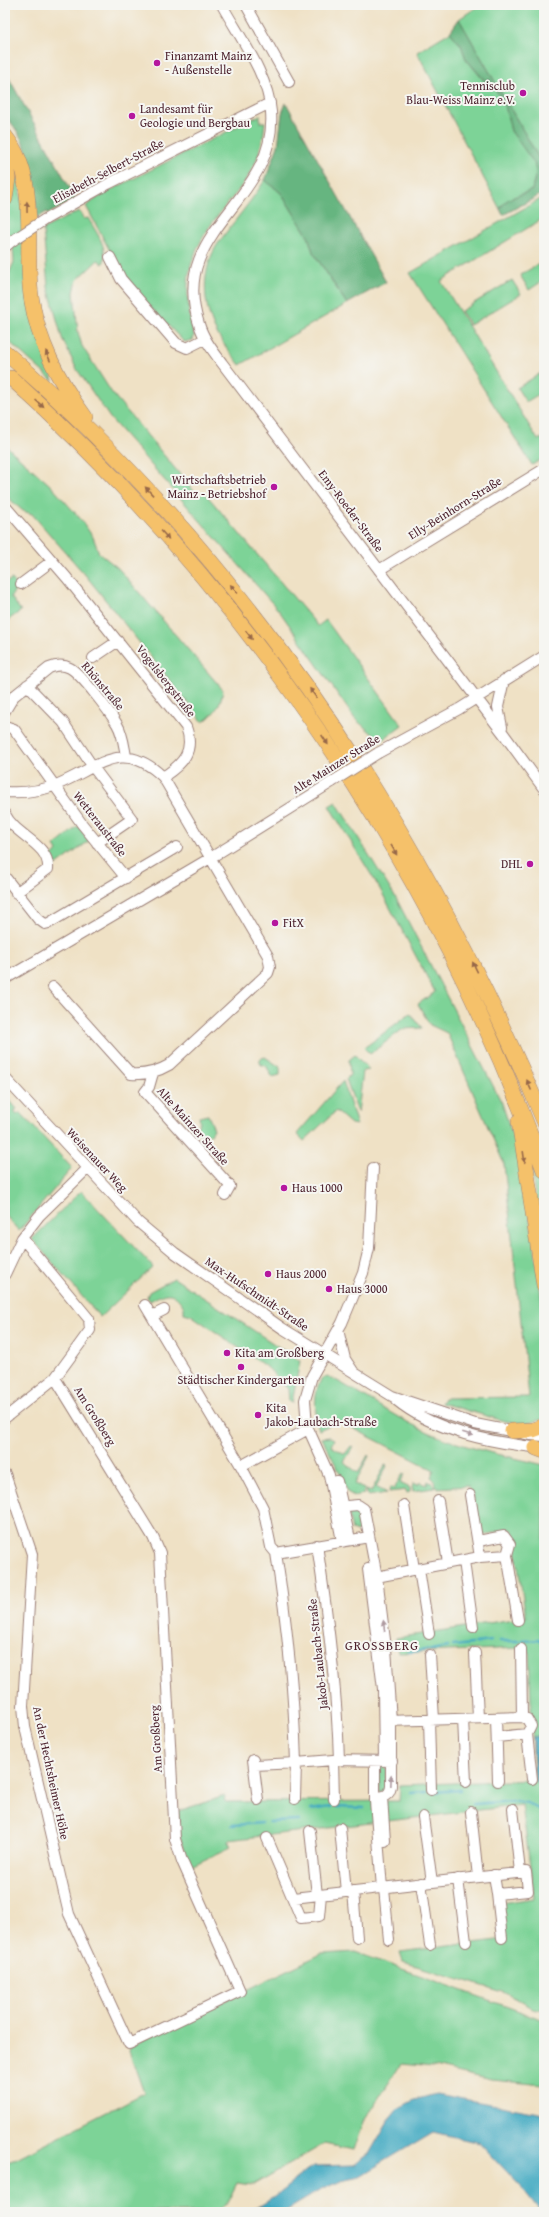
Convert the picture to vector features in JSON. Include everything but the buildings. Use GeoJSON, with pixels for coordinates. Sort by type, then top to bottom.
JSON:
{"type":"FeatureCollection","features":[{"type":"Feature","properties":{"kind":"highway"},"geometry":{"type":"LineString","coordinates":[[5,136],[16,154],[26,184],[31,300],[43,343],[63,384],[107,447]]}},
{"type":"Feature","properties":{"kind":"highway"},"geometry":{"type":"LineString","coordinates":[[5,156],[8,178],[5,199]]}},
{"type":"Feature","properties":{"kind":"highway"},"geometry":{"type":"LineString","coordinates":[[5,352],[107,447],[172,517],[237,592],[279,646],[346,742],[410,844],[462,941],[497,1013],[544,1121]]}},
{"type":"Feature","properties":{"kind":"highway"},"geometry":{"type":"LineString","coordinates":[[11,378],[84,446],[196,568],[230,610],[298,701],[373,813],[420,895],[478,1010],[513,1090],[544,1170]]}},
{"type":"Feature","properties":{"kind":"highway"},"geometry":{"type":"LineString","coordinates":[[513,1090],[544,1285]]}},
{"type":"Feature","properties":{"kind":"highway"},"geometry":{"type":"LineString","coordinates":[[512,1431],[533,1430],[544,1426]]}},
{"type":"Feature","properties":{"kind":"street","name":"Emy-Roeder-Straße"},"geometry":{"type":"LineString","coordinates":[[222,5],[259,73],[270,103],[270,135],[263,162],[251,183],[208,238],[196,266],[194,301],[199,325],[205,339],[222,363],[477,698],[544,789]]}},
{"type":"Feature","properties":{"kind":"street"},"geometry":{"type":"LineString","coordinates":[[246,5],[289,82]]}},
{"type":"Feature","properties":{"kind":"street","name":"Elisabeth-Selbert-Straße"},"geometry":{"type":"LineString","coordinates":[[9,244],[44,220],[108,184],[270,103]]}},
{"type":"Feature","properties":{"kind":"street"},"geometry":{"type":"LineString","coordinates":[[110,256],[121,279],[176,343],[187,348],[205,339]]}},
{"type":"Feature","properties":{"kind":"street","name":"Elly-Beinhorn-Straße"},"geometry":{"type":"LineString","coordinates":[[379,570],[544,469]]}},
{"type":"Feature","properties":{"kind":"street","name":"Vogelsbergstraße"},"geometry":{"type":"LineString","coordinates":[[5,506],[118,641],[186,727],[189,734],[188,752],[183,762],[163,777]]}},
{"type":"Feature","properties":{"kind":"street"},"geometry":{"type":"LineString","coordinates":[[21,584],[52,561]]}},
{"type":"Feature","properties":{"kind":"street"},"geometry":{"type":"LineString","coordinates":[[93,658],[118,641]]}},
{"type":"Feature","properties":{"kind":"street","name":"Alte Mainzer Straße"},"geometry":{"type":"LineString","coordinates":[[5,979],[212,857],[378,753],[477,698],[544,656]]}},
{"type":"Feature","properties":{"kind":"street","name":"Rhönstraße"},"geometry":{"type":"LineString","coordinates":[[5,711],[9,702],[27,685],[49,668],[55,665],[71,668],[90,688],[117,724],[122,736],[126,756]]}},
{"type":"Feature","properties":{"kind":"street"},"geometry":{"type":"LineString","coordinates":[[503,733],[498,711],[504,680]]}},
{"type":"Feature","properties":{"kind":"street"},"geometry":{"type":"LineString","coordinates":[[27,685],[63,722],[93,767],[132,819],[97,843]]}},
{"type":"Feature","properties":{"kind":"street"},"geometry":{"type":"LineString","coordinates":[[5,726],[14,729],[55,786]]}},
{"type":"Feature","properties":{"kind":"street"},"geometry":{"type":"LineString","coordinates":[[5,792],[21,792],[55,786],[106,761],[126,756],[142,760],[153,767],[163,777],[212,857]]}},
{"type":"Feature","properties":{"kind":"street","name":"Wetteraustraße"},"geometry":{"type":"LineString","coordinates":[[55,786],[97,843],[126,878]]}},
{"type":"Feature","properties":{"kind":"street"},"geometry":{"type":"LineString","coordinates":[[5,814],[17,831],[42,850],[47,857],[48,864],[48,869],[16,893]]}},
{"type":"Feature","properties":{"kind":"street"},"geometry":{"type":"LineString","coordinates":[[5,877],[16,893],[38,919],[45,924],[55,922],[177,847]]}},
{"type":"Feature","properties":{"kind":"street","name":"Alte Mainzer Straße"},"geometry":{"type":"LineString","coordinates":[[52,986],[131,1074],[152,1073],[159,1071],[174,1061],[262,980],[270,967],[268,956],[212,857]]}},
{"type":"Feature","properties":{"kind":"street","name":"Alte Mainzer Straße"},"geometry":{"type":"LineString","coordinates":[[152,1073],[150,1087],[145,1092],[230,1186],[225,1195]]}},
{"type":"Feature","properties":{"kind":"street","name":"Weisenauer Weg"},"geometry":{"type":"LineString","coordinates":[[5,1078],[87,1169],[138,1222],[175,1253]]}},
{"type":"Feature","properties":{"kind":"street"},"geometry":{"type":"LineString","coordinates":[[346,1540],[332,1467],[310,1433],[305,1400],[312,1376],[325,1355],[355,1297],[369,1248],[373,1168]]}},
{"type":"Feature","properties":{"kind":"street"},"geometry":{"type":"LineString","coordinates":[[5,1274],[22,1238],[39,1216],[87,1169]]}},
{"type":"Feature","properties":{"kind":"street"},"geometry":{"type":"LineString","coordinates":[[5,1418],[55,1378],[89,1334],[89,1319],[22,1238]]}},
{"type":"Feature","properties":{"kind":"street","name":"Max-Hufschmidt-Straße"},"geometry":{"type":"LineString","coordinates":[[175,1253],[256,1311],[358,1377],[392,1396],[417,1416],[446,1427],[503,1443],[542,1446]]}},
{"type":"Feature","properties":{"kind":"street"},"geometry":{"type":"LineString","coordinates":[[145,1305],[241,1466],[263,1508],[271,1547],[276,1553],[290,1658],[296,1763],[295,1799]]}},
{"type":"Feature","properties":{"kind":"street"},"geometry":{"type":"LineString","coordinates":[[152,1316],[164,1310]]}},
{"type":"Feature","properties":{"kind":"street","name":"Max-Hufschmidt-Straße"},"geometry":{"type":"LineString","coordinates":[[338,1330],[345,1359],[358,1377]]}},
{"type":"Feature","properties":{"kind":"street","name":"Am Großberg"},"geometry":{"type":"LineString","coordinates":[[55,1378],[158,1546],[175,1839],[182,1861],[240,1991],[129,2044]]}},
{"type":"Feature","properties":{"kind":"street","name":"Max-Hufschmidt-Straße"},"geometry":{"type":"LineString","coordinates":[[392,1396],[458,1419],[531,1435],[542,1446]]}},
{"type":"Feature","properties":{"kind":"street"},"geometry":{"type":"LineString","coordinates":[[241,1466],[310,1433]]}},
{"type":"Feature","properties":{"kind":"street","name":"An der Hechtsheimer Höhe"},"geometry":{"type":"LineString","coordinates":[[5,1474],[32,1554],[23,1706],[24,1723],[69,1914],[129,2044]]}},
{"type":"Feature","properties":{"kind":"street"},"geometry":{"type":"LineString","coordinates":[[470,1495],[480,1557]]}},
{"type":"Feature","properties":{"kind":"street"},"geometry":{"type":"LineString","coordinates":[[438,1501],[448,1563]]}},
{"type":"Feature","properties":{"kind":"street"},"geometry":{"type":"LineString","coordinates":[[404,1504],[429,1634]]}},
{"type":"Feature","properties":{"kind":"street"},"geometry":{"type":"LineString","coordinates":[[340,1507],[358,1505],[363,1507],[382,1648],[388,1721],[384,1761],[378,1797],[389,1940]]}},
{"type":"Feature","properties":{"kind":"street"},"geometry":{"type":"LineString","coordinates":[[478,1541],[504,1536],[510,1544],[507,1554],[518,1620]]}},
{"type":"Feature","properties":{"kind":"street"},"geometry":{"type":"LineString","coordinates":[[276,1553],[366,1537]]}},
{"type":"Feature","properties":{"kind":"street","name":"Jakob-Laubach-Straße"},"geometry":{"type":"LineString","coordinates":[[317,1545],[333,1659],[337,1704],[334,1799]]}},
{"type":"Feature","properties":{"kind":"street"},"geometry":{"type":"LineString","coordinates":[[373,1578],[480,1557],[507,1554]]}},
{"type":"Feature","properties":{"kind":"street"},"geometry":{"type":"LineString","coordinates":[[464,1561],[473,1627]]}},
{"type":"Feature","properties":{"kind":"street"},"geometry":{"type":"LineString","coordinates":[[521,1649],[522,1716]]}},
{"type":"Feature","properties":{"kind":"street"},"geometry":{"type":"LineString","coordinates":[[475,1653],[478,1718]]}},
{"type":"Feature","properties":{"kind":"street"},"geometry":{"type":"LineString","coordinates":[[430,1655],[432,1720],[431,1790]]}},
{"type":"Feature","properties":{"kind":"street"},"geometry":{"type":"LineString","coordinates":[[388,1721],[522,1716],[527,1719],[531,1726],[527,1734],[532,1779]]}},
{"type":"Feature","properties":{"kind":"street"},"geometry":{"type":"LineString","coordinates":[[496,1718],[498,1781]]}},
{"type":"Feature","properties":{"kind":"street"},"geometry":{"type":"LineString","coordinates":[[463,1719],[466,1782]]}},
{"type":"Feature","properties":{"kind":"street"},"geometry":{"type":"LineString","coordinates":[[497,1737],[527,1734]]}},
{"type":"Feature","properties":{"kind":"street"},"geometry":{"type":"LineString","coordinates":[[258,1800],[254,1762],[296,1763],[336,1760],[384,1761]]}},
{"type":"Feature","properties":{"kind":"street"},"geometry":{"type":"LineString","coordinates":[[378,1797],[390,1791],[384,1761]]}},
{"type":"Feature","properties":{"kind":"street"},"geometry":{"type":"LineString","coordinates":[[513,1809],[520,1872]]}},
{"type":"Feature","properties":{"kind":"street"},"geometry":{"type":"LineString","coordinates":[[471,1812],[478,1877]]}},
{"type":"Feature","properties":{"kind":"street"},"geometry":{"type":"LineString","coordinates":[[423,1818],[432,1882]]}},
{"type":"Feature","properties":{"kind":"street"},"geometry":{"type":"LineString","coordinates":[[340,1828],[349,1891],[358,1938]]}},
{"type":"Feature","properties":{"kind":"street"},"geometry":{"type":"LineString","coordinates":[[267,1838],[301,1918],[319,1916],[319,1895],[310,1831]]}},
{"type":"Feature","properties":{"kind":"street"},"geometry":{"type":"LineString","coordinates":[[293,1898],[526,1872],[528,1891],[497,1894]]}},
{"type":"Feature","properties":{"kind":"street"},"geometry":{"type":"LineString","coordinates":[[494,1875],[502,1938]]}},
{"type":"Feature","properties":{"kind":"street"},"geometry":{"type":"LineString","coordinates":[[458,1879],[466,1942]]}},
{"type":"Feature","properties":{"kind":"street"},"geometry":{"type":"LineString","coordinates":[[421,1883],[430,1945]]}},
{"type":"Feature","properties":{"kind":"green space","name":"Tennisclub Blau-Weiss Mainz e.V."},"geometry":{"type":"Polygon","coordinates":[[[480,5],[544,5],[544,167],[459,19],[480,5]]]}},
{"type":"Feature","properties":{"kind":"green space"},"geometry":{"type":"Polygon","coordinates":[[[459,19],[544,167],[544,193],[503,215],[500,209],[504,203],[509,199],[532,190],[536,172],[534,163],[511,131],[505,105],[489,79],[486,82],[466,59],[461,45],[450,32],[459,19]]]}},
{"type":"Feature","properties":{"kind":"green space"},"geometry":{"type":"Polygon","coordinates":[[[450,32],[461,45],[466,59],[485,82],[489,79],[505,105],[511,131],[535,163],[536,172],[532,190],[509,199],[500,209],[417,52],[450,32]]]}},
{"type":"Feature","properties":{"kind":"green space"},"geometry":{"type":"Polygon","coordinates":[[[5,71],[76,199],[48,214],[47,212],[37,218],[33,177],[26,151],[21,138],[5,116],[5,71]]]}},
{"type":"Feature","properties":{"kind":"green space"},"geometry":{"type":"Polygon","coordinates":[[[286,103],[386,282],[347,304],[313,252],[308,236],[281,193],[265,180],[278,146],[282,113],[286,103]]]}},
{"type":"Feature","properties":{"kind":"green space"},"geometry":{"type":"Polygon","coordinates":[[[260,115],[260,122],[265,122],[261,145],[255,163],[236,193],[214,220],[204,236],[191,264],[188,296],[194,336],[193,340],[184,342],[134,290],[119,268],[86,206],[103,194],[260,115]]]}},
{"type":"Feature","properties":{"kind":"green space"},"geometry":{"type":"Polygon","coordinates":[[[13,169],[18,170],[24,225],[53,381],[5,338],[5,282],[14,262],[12,234],[5,237],[13,169]]]}},
{"type":"Feature","properties":{"kind":"green space"},"geometry":{"type":"Polygon","coordinates":[[[265,180],[281,193],[308,236],[313,252],[347,304],[240,365],[220,339],[213,324],[206,300],[206,276],[213,253],[219,242],[265,180]]]}},
{"type":"Feature","properties":{"kind":"green space"},"geometry":{"type":"Polygon","coordinates":[[[544,197],[544,218],[441,281],[538,440],[541,438],[544,444],[544,458],[532,465],[410,273],[544,197]]]}},
{"type":"Feature","properties":{"kind":"green space"},"geometry":{"type":"Polygon","coordinates":[[[79,211],[84,219],[88,218],[98,234],[105,253],[103,264],[98,260],[77,280],[74,293],[78,332],[82,346],[112,393],[198,496],[204,492],[318,626],[326,620],[402,725],[381,741],[355,719],[280,612],[110,418],[76,368],[62,338],[48,287],[43,229],[79,211]]]}},
{"type":"Feature","properties":{"kind":"green space"},"geometry":{"type":"Polygon","coordinates":[[[544,261],[544,280],[529,290],[520,275],[544,261]]]}},
{"type":"Feature","properties":{"kind":"green space"},"geometry":{"type":"Polygon","coordinates":[[[512,280],[521,294],[470,325],[461,311],[512,280]]]}},
{"type":"Feature","properties":{"kind":"green space"},"geometry":{"type":"Polygon","coordinates":[[[544,371],[544,391],[526,402],[517,388],[544,371]]]}},
{"type":"Feature","properties":{"kind":"green space"},"geometry":{"type":"Polygon","coordinates":[[[5,445],[50,485],[79,517],[93,537],[99,553],[118,568],[223,690],[221,700],[217,708],[211,716],[203,722],[87,577],[32,514],[23,511],[5,495],[5,445]]]}},
{"type":"Feature","properties":{"kind":"green space"},"geometry":{"type":"Polygon","coordinates":[[[12,579],[17,586],[11,597],[21,611],[5,622],[5,583],[12,579]]]}},
{"type":"Feature","properties":{"kind":"green space"},"geometry":{"type":"Polygon","coordinates":[[[336,802],[397,900],[502,1103],[516,1147],[534,1241],[544,1319],[544,1419],[525,1424],[504,1421],[441,1403],[444,1398],[529,1397],[504,1164],[447,1033],[430,1025],[418,1004],[435,992],[380,889],[329,806],[336,802]]]}},
{"type":"Feature","properties":{"kind":"green space"},"geometry":{"type":"Polygon","coordinates":[[[78,826],[89,841],[53,868],[49,860],[57,851],[54,846],[78,826]]]}},
{"type":"Feature","properties":{"kind":"green space"},"geometry":{"type":"Polygon","coordinates":[[[410,1013],[422,1028],[403,1029],[370,1054],[364,1048],[410,1013]]]}},
{"type":"Feature","properties":{"kind":"green space"},"geometry":{"type":"Polygon","coordinates":[[[355,1055],[369,1070],[363,1071],[358,1113],[346,1079],[350,1075],[349,1060],[355,1055]]]}},
{"type":"Feature","properties":{"kind":"green space"},"geometry":{"type":"Polygon","coordinates":[[[265,1057],[280,1067],[280,1075],[272,1077],[267,1067],[260,1064],[260,1059],[265,1057]]]}},
{"type":"Feature","properties":{"kind":"green space"},"geometry":{"type":"Polygon","coordinates":[[[343,1081],[357,1125],[351,1124],[336,1111],[304,1141],[297,1134],[343,1081]]]}},
{"type":"Feature","properties":{"kind":"green space"},"geometry":{"type":"Polygon","coordinates":[[[5,1095],[17,1109],[14,1111],[17,1115],[20,1112],[72,1168],[19,1231],[5,1215],[5,1095]]]}},
{"type":"Feature","properties":{"kind":"green space"},"geometry":{"type":"Polygon","coordinates":[[[208,1115],[214,1129],[211,1134],[203,1136],[198,1133],[196,1129],[200,1122],[199,1117],[208,1115]]]}},
{"type":"Feature","properties":{"kind":"green space"},"geometry":{"type":"Polygon","coordinates":[[[530,1161],[544,1203],[544,1257],[530,1161]]]}},
{"type":"Feature","properties":{"kind":"green space"},"geometry":{"type":"Polygon","coordinates":[[[81,1191],[153,1267],[100,1317],[32,1239],[81,1191]]]}},
{"type":"Feature","properties":{"kind":"green space"},"geometry":{"type":"Polygon","coordinates":[[[174,1278],[300,1361],[292,1403],[289,1402],[288,1389],[268,1368],[191,1315],[184,1313],[184,1307],[176,1297],[165,1294],[150,1301],[147,1297],[149,1292],[174,1278]]]}},
{"type":"Feature","properties":{"kind":"green space"},"geometry":{"type":"Polygon","coordinates":[[[328,1376],[399,1418],[438,1436],[453,1442],[544,1465],[544,2010],[533,2008],[503,1992],[403,1962],[400,1952],[505,1939],[501,1903],[534,1898],[522,1805],[228,1840],[231,1847],[189,1867],[180,1838],[178,1811],[225,1796],[226,1802],[399,1801],[400,1785],[534,1780],[529,1650],[522,1648],[398,1653],[396,1638],[526,1617],[512,1529],[479,1536],[472,1493],[468,1486],[436,1488],[435,1481],[431,1477],[434,1470],[333,1418],[328,1426],[319,1430],[316,1417],[317,1391],[319,1384],[328,1376]]]}},
{"type":"Feature","properties":{"kind":"green space"},"geometry":{"type":"Polygon","coordinates":[[[330,1437],[334,1439],[331,1446],[345,1454],[351,1446],[353,1447],[344,1462],[358,1473],[368,1455],[369,1456],[355,1484],[364,1489],[364,1494],[354,1496],[347,1492],[344,1481],[322,1438],[330,1437]]]}},
{"type":"Feature","properties":{"kind":"green space"},"geometry":{"type":"Polygon","coordinates":[[[385,1465],[387,1466],[376,1487],[387,1493],[368,1496],[366,1490],[371,1492],[385,1465]]]}},
{"type":"Feature","properties":{"kind":"green space"},"geometry":{"type":"Polygon","coordinates":[[[403,1473],[405,1474],[400,1483],[410,1488],[410,1492],[407,1493],[406,1490],[389,1492],[390,1487],[394,1489],[403,1473]]]}},
{"type":"Feature","properties":{"kind":"green space"},"geometry":{"type":"Polygon","coordinates":[[[428,1481],[433,1484],[434,1488],[413,1491],[412,1487],[414,1483],[418,1485],[420,1482],[427,1485],[428,1481]]]}},
{"type":"Feature","properties":{"kind":"green space"},"geometry":{"type":"Polygon","coordinates":[[[348,1510],[356,1510],[361,1515],[362,1527],[357,1532],[352,1530],[348,1510]]]}},
{"type":"Feature","properties":{"kind":"green space"},"geometry":{"type":"Polygon","coordinates":[[[383,1766],[387,1769],[386,1790],[379,1792],[379,1769],[383,1766]]]}},
{"type":"Feature","properties":{"kind":"green space"},"geometry":{"type":"Polygon","coordinates":[[[355,1952],[544,2020],[544,2085],[492,2080],[434,2067],[401,2064],[364,2121],[354,2150],[324,2144],[253,2185],[237,2183],[226,2205],[216,2212],[5,2212],[5,2164],[144,2093],[129,2051],[131,2046],[321,1954],[355,1952]]]}},
{"type":"Feature","properties":{"kind":"water"},"geometry":{"type":"Polygon","coordinates":[[[544,1711],[544,1790],[535,1781],[533,1737],[540,1736],[544,1711]]]}},
{"type":"Feature","properties":{"kind":"water"},"geometry":{"type":"Polygon","coordinates":[[[436,2094],[544,2114],[544,2212],[540,2211],[522,2188],[480,2143],[433,2132],[360,2176],[345,2179],[314,2194],[284,2212],[250,2212],[274,2197],[313,2166],[354,2165],[369,2154],[388,2121],[399,2108],[414,2100],[436,2094]]]}},
{"type":"Feature","properties":{"kind":"waterway"},"geometry":{"type":"LineString","coordinates":[[522,1640],[539,1639],[544,1646]]}},
{"type":"Feature","properties":{"kind":"waterway"},"geometry":{"type":"LineString","coordinates":[[475,1643],[491,1641]]}},
{"type":"Feature","properties":{"kind":"waterway"},"geometry":{"type":"LineString","coordinates":[[500,1641],[519,1641]]}},
{"type":"Feature","properties":{"kind":"waterway"},"geometry":{"type":"LineString","coordinates":[[453,1646],[472,1644]]}},
{"type":"Feature","properties":{"kind":"waterway"},"geometry":{"type":"LineString","coordinates":[[430,1650],[448,1647]]}},
{"type":"Feature","properties":{"kind":"waterway"},"geometry":{"type":"LineString","coordinates":[[409,1652],[427,1650]]}},
{"type":"Feature","properties":{"kind":"waterway"},"geometry":{"type":"LineString","coordinates":[[434,1792],[460,1790]]}},
{"type":"Feature","properties":{"kind":"waterway"},"geometry":{"type":"LineString","coordinates":[[411,1793],[427,1792]]}},
{"type":"Feature","properties":{"kind":"waterway"},"geometry":{"type":"LineString","coordinates":[[473,1804],[512,1801]]}},
{"type":"Feature","properties":{"kind":"waterway"},"geometry":{"type":"LineString","coordinates":[[515,1801],[527,1803],[542,1811]]}},
{"type":"Feature","properties":{"kind":"waterway"},"geometry":{"type":"LineString","coordinates":[[311,1810],[331,1807]]}},
{"type":"Feature","properties":{"kind":"waterway"},"geometry":{"type":"LineString","coordinates":[[337,1807],[364,1808]]}},
{"type":"Feature","properties":{"kind":"waterway"},"geometry":{"type":"LineString","coordinates":[[269,1822],[299,1821]]}},
{"type":"Feature","properties":{"kind":"waterway"},"geometry":{"type":"LineString","coordinates":[[232,1825],[262,1823]]}},
{"type":"Feature","properties":{"kind":"place","name":"Finanzamt Mainz - Außenstelle"},"geometry":{"type":"Point","coordinates":[157,63]}},
{"type":"Feature","properties":{"kind":"place","name":"Tennisclub Blau-Weiss Mainz e.V."},"geometry":{"type":"Point","coordinates":[523,93]}},
{"type":"Feature","properties":{"kind":"place","name":"Landesamt für Geologie und Bergbau"},"geometry":{"type":"Point","coordinates":[132,116]}},
{"type":"Feature","properties":{"kind":"place","name":"Wirtschaftsbetrieb Mainz - Betriebshof"},"geometry":{"type":"Point","coordinates":[274,487]}},
{"type":"Feature","properties":{"kind":"place","name":"DHL"},"geometry":{"type":"Point","coordinates":[530,864]}},
{"type":"Feature","properties":{"kind":"place","name":"FitX"},"geometry":{"type":"Point","coordinates":[275,923]}},
{"type":"Feature","properties":{"kind":"place","name":"Haus 1000"},"geometry":{"type":"Point","coordinates":[284,1188]}},
{"type":"Feature","properties":{"kind":"place","name":"Haus 2000"},"geometry":{"type":"Point","coordinates":[268,1274]}},
{"type":"Feature","properties":{"kind":"place","name":"Haus 3000"},"geometry":{"type":"Point","coordinates":[329,1289]}},
{"type":"Feature","properties":{"kind":"place","name":"Kita am Großberg"},"geometry":{"type":"Point","coordinates":[227,1353]}},
{"type":"Feature","properties":{"kind":"place","name":"Städtischer Kindergarten"},"geometry":{"type":"Point","coordinates":[241,1367]}},
{"type":"Feature","properties":{"kind":"place","name":"Kita Jakob-Laubach-Straße"},"geometry":{"type":"Point","coordinates":[258,1415]}},
{"type":"Feature","properties":{"kind":"district","name":"GROSSBERG"},"geometry":{"type":"Point","coordinates":[382,1645]}}]}
